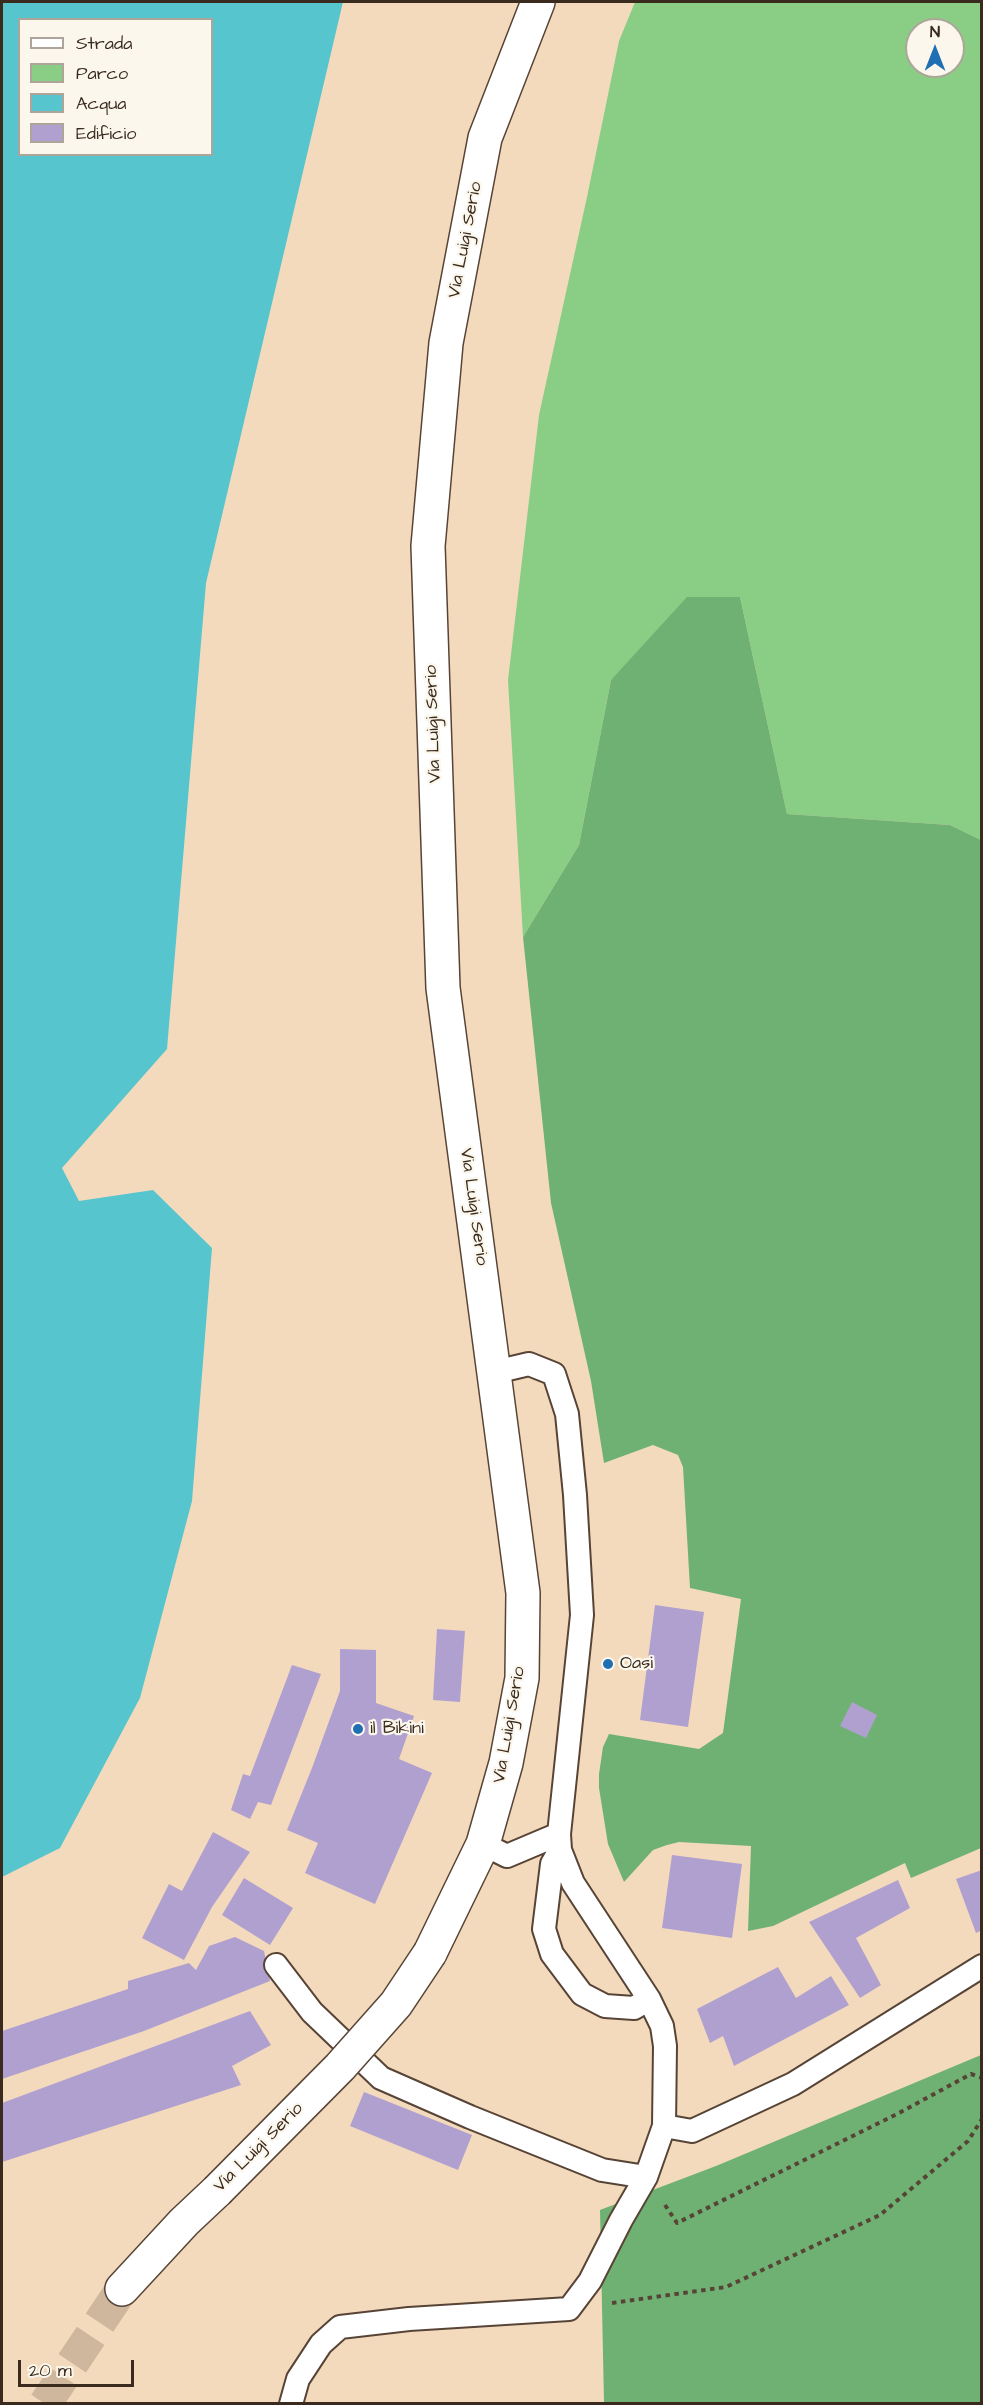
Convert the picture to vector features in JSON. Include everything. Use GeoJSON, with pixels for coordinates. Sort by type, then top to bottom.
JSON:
{"type":"FeatureCollection","features":[{"type":"Feature","properties":{"kind":"main road","name":"Via Luigi Serio"},"geometry":{"type":"LineString","coordinates":[[122,2289],[184,2222],[340,2067],[389,2012],[430,1953],[483,1844],[506,1763],[522,1678],[523,1593],[443,987],[428,546],[446,343],[485,138],[538,2]]}},
{"type":"Feature","properties":{"kind":"lane"},"geometry":{"type":"LineString","coordinates":[[495,1372],[529,1364],[554,1374],[567,1414],[575,1496],[582,1615],[560,1842],[552,1864],[544,1929],[552,1954],[582,1994],[605,2006],[634,2008],[648,1999]]}},
{"type":"Feature","properties":{"kind":"lane"},"geometry":{"type":"LineString","coordinates":[[483,1844],[507,1856],[560,1842]]}},
{"type":"Feature","properties":{"kind":"lane"},"geometry":{"type":"LineString","coordinates":[[291,2403],[298,2379],[321,2344],[340,2327],[409,2319],[569,2309],[590,2281],[646,2177],[664,2126],[665,2046],[662,2026],[648,1999],[587,1908],[573,1883],[560,1842]]}},
{"type":"Feature","properties":{"kind":"lane"},"geometry":{"type":"LineString","coordinates":[[276,1965],[312,2012],[381,2078],[470,2117],[602,2170],[646,2177]]}},
{"type":"Feature","properties":{"kind":"lane"},"geometry":{"type":"LineString","coordinates":[[664,2126],[692,2131],[793,2084],[981,1966]]}},
{"type":"Feature","properties":{"kind":"path"},"geometry":{"type":"LineString","coordinates":[[646,2177],[677,2223],[899,2113],[970,2074],[981,2078]]}},
{"type":"Feature","properties":{"kind":"path"},"geometry":{"type":"LineString","coordinates":[[569,2309],[726,2287],[880,2215],[968,2141],[981,2120]]}},
{"type":"Feature","properties":{"kind":"green space"},"geometry":{"type":"Polygon","coordinates":[[[635,2],[981,2],[981,840],[950,825],[787,814],[740,597],[611,680],[579,845],[523,937],[508,680],[539,415],[619,41],[635,2]]]}},
{"type":"Feature","properties":{"kind":"green space"},"geometry":{"type":"Polygon","coordinates":[[[687,597],[740,597],[787,814],[950,825],[981,840],[981,1848],[911,1878],[905,1863],[773,1926],[748,1931],[751,1846],[679,1842],[667,1845],[653,1850],[624,1882],[608,1844],[599,1774],[603,1747],[609,1734],[699,1749],[723,1733],[741,1599],[690,1588],[683,1467],[678,1455],[653,1445],[604,1463],[591,1381],[551,1203],[523,937],[579,845],[611,680],[687,597]]]}},
{"type":"Feature","properties":{"kind":"green space"},"geometry":{"type":"Polygon","coordinates":[[[981,2055],[981,2403],[604,2403],[600,2210],[716,2166],[981,2055]]]}},
{"type":"Feature","properties":{"kind":"water"},"geometry":{"type":"Polygon","coordinates":[[[2,2],[343,2],[206,583],[167,1049],[62,1168],[79,1201],[153,1190],[212,1248],[192,1501],[140,1698],[60,1848],[2,1877],[2,2]]]}},
{"type":"Feature","properties":{"kind":"building"},"geometry":{"type":"Polygon","coordinates":[[[655,1605],[704,1612],[688,1727],[640,1720],[655,1605]]]}},
{"type":"Feature","properties":{"kind":"building"},"geometry":{"type":"Polygon","coordinates":[[[437,1629],[465,1631],[460,1702],[433,1700],[437,1629]]]}},
{"type":"Feature","properties":{"kind":"building"},"geometry":{"type":"Polygon","coordinates":[[[340,1649],[376,1650],[376,1703],[414,1716],[399,1759],[432,1773],[375,1904],[305,1873],[318,1843],[287,1830],[340,1691],[340,1649]]]}},
{"type":"Feature","properties":{"kind":"building"},"geometry":{"type":"Polygon","coordinates":[[[292,1665],[321,1674],[271,1805],[258,1802],[250,1819],[231,1810],[243,1774],[250,1776],[292,1665]]]}},
{"type":"Feature","properties":{"kind":"building"},"geometry":{"type":"Polygon","coordinates":[[[852,1702],[877,1715],[866,1738],[840,1726],[852,1702]]]}},
{"type":"Feature","properties":{"kind":"building"},"geometry":{"type":"Polygon","coordinates":[[[213,1832],[250,1852],[212,1907],[184,1960],[142,1938],[169,1884],[182,1891],[213,1832]]]}},
{"type":"Feature","properties":{"kind":"building"},"geometry":{"type":"Polygon","coordinates":[[[672,1855],[742,1864],[732,1938],[662,1928],[672,1855]]]}},
{"type":"Feature","properties":{"kind":"building"},"geometry":{"type":"Polygon","coordinates":[[[982,1870],[982,1930],[976,1933],[956,1879],[982,1870]]]}},
{"type":"Feature","properties":{"kind":"building"},"geometry":{"type":"Polygon","coordinates":[[[244,1878],[293,1908],[270,1945],[222,1915],[244,1878]]]}},
{"type":"Feature","properties":{"kind":"building"},"geometry":{"type":"Polygon","coordinates":[[[898,1880],[910,1908],[856,1938],[881,1985],[860,1998],[809,1922],[898,1880]]]}},
{"type":"Feature","properties":{"kind":"building"},"geometry":{"type":"Polygon","coordinates":[[[235,1937],[264,1951],[270,1981],[144,2031],[2,2079],[2,2031],[128,1989],[128,1981],[189,1963],[196,1970],[209,1946],[235,1937]]]}},
{"type":"Feature","properties":{"kind":"building"},"geometry":{"type":"Polygon","coordinates":[[[778,1967],[796,1998],[831,1976],[849,2005],[734,2066],[723,2036],[710,2043],[697,2009],[778,1967]]]}},
{"type":"Feature","properties":{"kind":"building"},"geometry":{"type":"Polygon","coordinates":[[[250,2011],[271,2045],[232,2066],[241,2085],[2,2162],[2,2103],[250,2011]]]}},
{"type":"Feature","properties":{"kind":"building"},"geometry":{"type":"Polygon","coordinates":[[[364,2092],[472,2135],[458,2170],[350,2126],[364,2092]]]}},
{"type":"Feature","properties":{"kind":"tunnel"},"geometry":{"type":"LineString","coordinates":[[45,2404],[122,2289]]}},
{"type":"Feature","properties":{"kind":"place","name":"Oasi"},"geometry":{"type":"Point","coordinates":[608,1664]}},
{"type":"Feature","properties":{"kind":"place","name":"il Bikini"},"geometry":{"type":"Point","coordinates":[358,1729]}}]}
